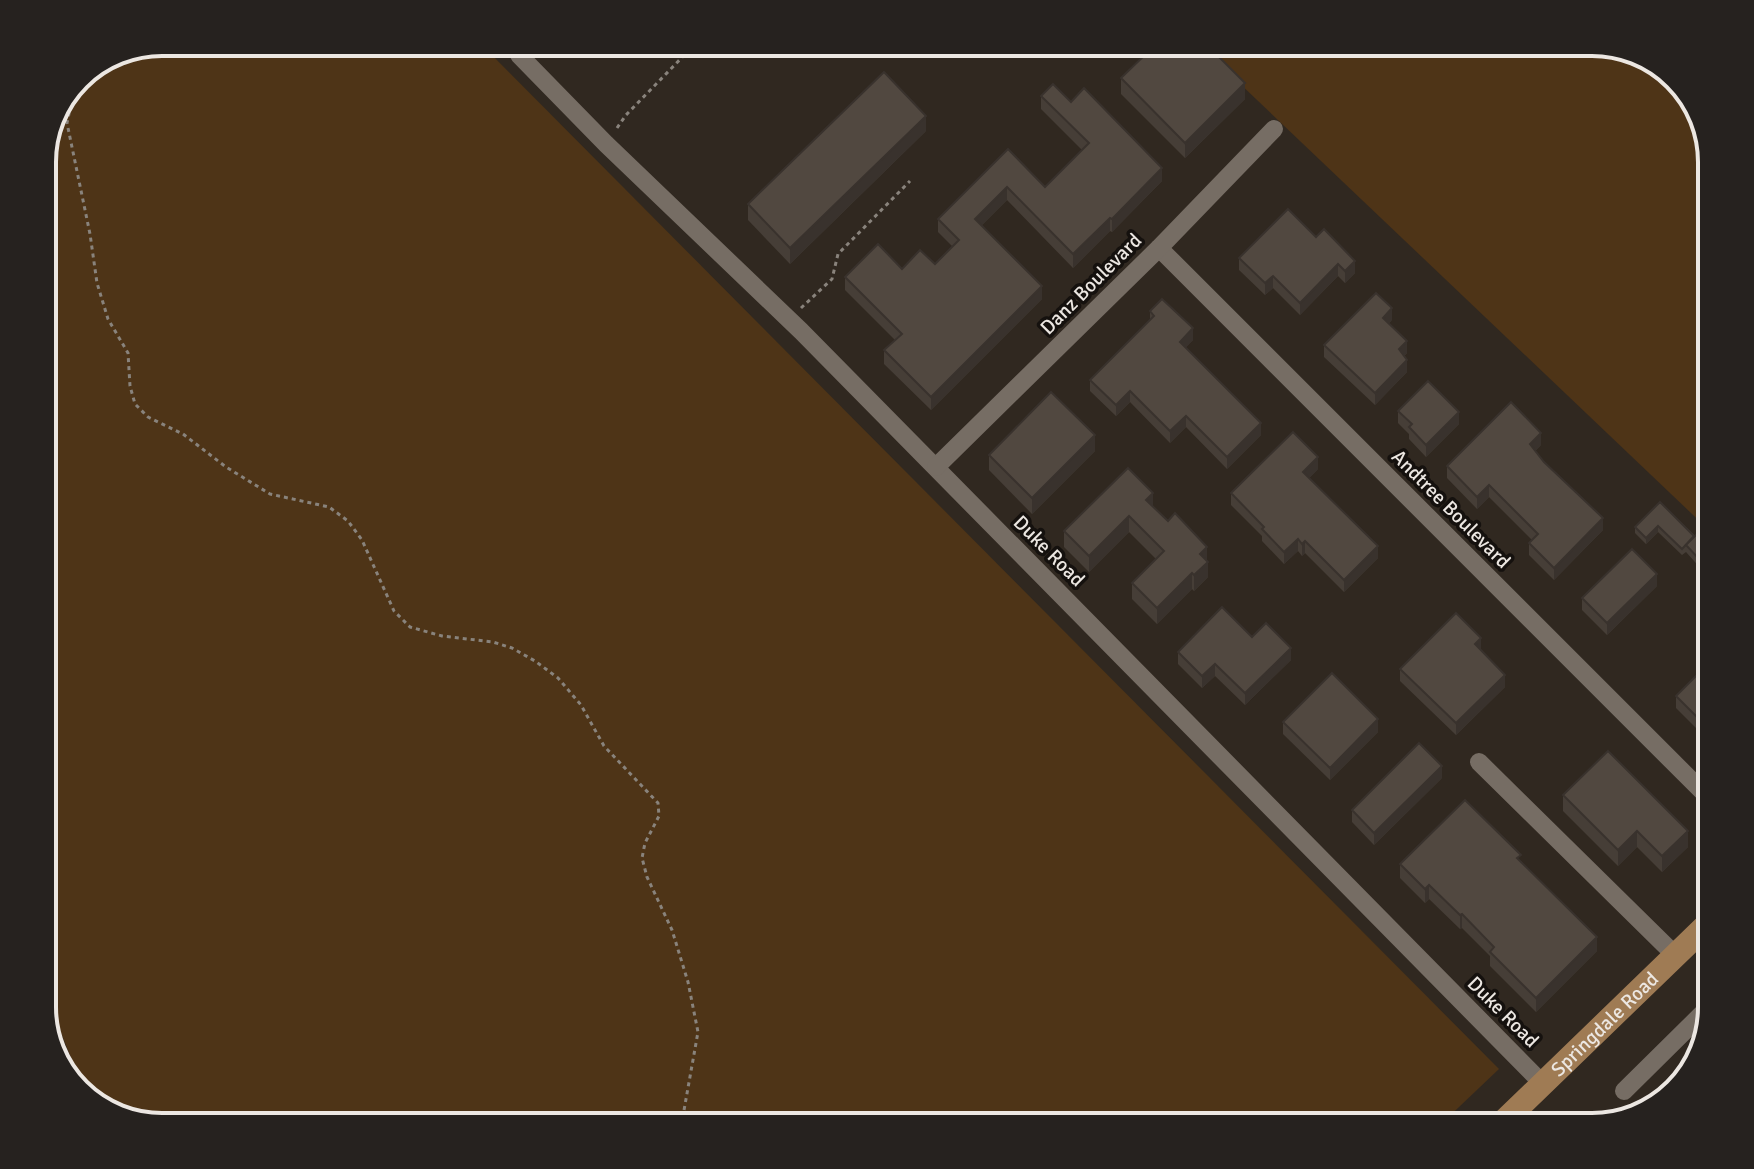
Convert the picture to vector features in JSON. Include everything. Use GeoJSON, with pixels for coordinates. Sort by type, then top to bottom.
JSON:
{"type":"FeatureCollection","features":[{"type":"Feature","properties":{"kind":"main road","name":"Springdale Road"},"geometry":{"type":"LineString","coordinates":[[1512,1113],[1675,955],[1698,938]]}},
{"type":"Feature","properties":{"kind":"street","name":"Duke Road"},"geometry":{"type":"LineString","coordinates":[[520,56],[606,144],[789,319],[1542,1083]]}},
{"type":"Feature","properties":{"kind":"street","name":"Danz Boulevard"},"geometry":{"type":"LineString","coordinates":[[936,467],[1159,248],[1274,129]]}},
{"type":"Feature","properties":{"kind":"street","name":"Andtree Boulevard"},"geometry":{"type":"LineString","coordinates":[[1159,248],[1698,787]]}},
{"type":"Feature","properties":{"kind":"street"},"geometry":{"type":"LineString","coordinates":[[1479,762],[1675,955]]}},
{"type":"Feature","properties":{"kind":"street"},"geometry":{"type":"LineString","coordinates":[[1624,1091],[1697,1019]]}},
{"type":"Feature","properties":{"kind":"path"},"geometry":{"type":"LineString","coordinates":[[606,144],[626,115],[683,56]]}},
{"type":"Feature","properties":{"kind":"path"},"geometry":{"type":"LineString","coordinates":[[70,111],[67,123],[97,283],[108,319],[128,353],[130,386],[135,404],[148,417],[183,434],[226,467],[270,494],[329,507],[348,521],[362,540],[394,611],[410,627],[512,648],[558,678],[581,705],[604,746],[658,803],[659,816],[645,843],[642,858],[647,877],[672,930],[688,982],[698,1032],[684,1113]]}},
{"type":"Feature","properties":{"kind":"path"},"geometry":{"type":"LineString","coordinates":[[789,319],[832,279],[838,254],[910,181]]}},
{"type":"Feature","properties":{"kind":"shaded area"},"geometry":{"type":"Polygon","coordinates":[[[493,56],[1499,1069],[1453,1113],[162,1113],[115,1102],[87,1082],[75,1067],[56,1014],[56,155],[67,115],[92,82],[121,64],[141,58],[493,56]]]}},
{"type":"Feature","properties":{"kind":"shaded area"},"geometry":{"type":"Polygon","coordinates":[[[1211,56],[1592,56],[1620,60],[1639,67],[1662,82],[1687,115],[1697,148],[1698,520],[1211,56]]]}},
{"type":"Feature","properties":{"kind":"building"},"geometry":{"type":"Polygon","coordinates":[[[1144,56],[1218,56],[1245,83],[1185,143],[1121,78],[1144,56]]]}},
{"type":"Feature","properties":{"kind":"building"},"geometry":{"type":"Polygon","coordinates":[[[884,72],[926,116],[790,248],[748,204],[884,72]]]}},
{"type":"Feature","properties":{"kind":"building"},"geometry":{"type":"Polygon","coordinates":[[[1053,84],[1071,102],[1084,88],[1162,168],[1073,254],[1007,187],[975,219],[1042,286],[931,397],[884,350],[902,334],[845,277],[878,244],[902,269],[920,250],[935,264],[959,240],[938,219],[1008,149],[1045,187],[1089,143],[1041,96],[1053,84]]]}},
{"type":"Feature","properties":{"kind":"building"},"geometry":{"type":"Polygon","coordinates":[[[1288,209],[1316,237],[1324,229],[1355,261],[1345,271],[1338,264],[1300,303],[1273,276],[1265,283],[1239,258],[1288,209]]]}},
{"type":"Feature","properties":{"kind":"building"},"geometry":{"type":"Polygon","coordinates":[[[1376,293],[1392,308],[1383,318],[1407,341],[1399,349],[1407,360],[1375,393],[1324,345],[1376,293]]]}},
{"type":"Feature","properties":{"kind":"building"},"geometry":{"type":"Polygon","coordinates":[[[1162,299],[1193,328],[1180,342],[1261,423],[1227,457],[1186,416],[1170,431],[1130,391],[1116,405],[1090,380],[1154,316],[1150,311],[1162,299]]]}},
{"type":"Feature","properties":{"kind":"building"},"geometry":{"type":"Polygon","coordinates":[[[1428,381],[1459,412],[1426,445],[1409,427],[1412,424],[1398,411],[1428,381]]]}},
{"type":"Feature","properties":{"kind":"building"},"geometry":{"type":"Polygon","coordinates":[[[1051,392],[1095,435],[1032,498],[989,455],[1051,392]]]}},
{"type":"Feature","properties":{"kind":"building"},"geometry":{"type":"Polygon","coordinates":[[[1511,402],[1541,433],[1530,444],[1544,462],[1603,518],[1554,568],[1529,543],[1538,534],[1489,485],[1477,497],[1447,466],[1511,402]]]}},
{"type":"Feature","properties":{"kind":"building"},"geometry":{"type":"Polygon","coordinates":[[[1293,432],[1318,457],[1303,472],[1378,546],[1344,580],[1305,541],[1302,544],[1298,539],[1284,552],[1231,493],[1293,432]]]}},
{"type":"Feature","properties":{"kind":"building"},"geometry":{"type":"Polygon","coordinates":[[[1128,468],[1153,493],[1146,500],[1168,521],[1175,513],[1207,547],[1200,554],[1208,562],[1194,575],[1192,573],[1157,608],[1132,583],[1164,551],[1129,516],[1089,556],[1064,531],[1128,468]]]}},
{"type":"Feature","properties":{"kind":"building"},"geometry":{"type":"Polygon","coordinates":[[[1660,502],[1694,536],[1682,549],[1658,526],[1646,538],[1635,527],[1660,502]]]}},
{"type":"Feature","properties":{"kind":"building"},"geometry":{"type":"Polygon","coordinates":[[[1696,535],[1698,537],[1698,558],[1686,545],[1696,535]]]}},
{"type":"Feature","properties":{"kind":"building"},"geometry":{"type":"Polygon","coordinates":[[[1632,549],[1657,574],[1607,623],[1582,598],[1632,549]]]}},
{"type":"Feature","properties":{"kind":"building"},"geometry":{"type":"Polygon","coordinates":[[[1222,607],[1252,637],[1266,623],[1291,648],[1245,693],[1215,664],[1202,676],[1178,652],[1222,607]]]}},
{"type":"Feature","properties":{"kind":"building"},"geometry":{"type":"Polygon","coordinates":[[[1456,613],[1481,638],[1475,644],[1505,675],[1456,723],[1400,669],[1456,613]]]}},
{"type":"Feature","properties":{"kind":"building"},"geometry":{"type":"Polygon","coordinates":[[[1332,673],[1378,719],[1330,768],[1283,722],[1332,673]]]}},
{"type":"Feature","properties":{"kind":"building"},"geometry":{"type":"Polygon","coordinates":[[[1698,674],[1698,718],[1676,696],[1698,674]]]}},
{"type":"Feature","properties":{"kind":"building"},"geometry":{"type":"Polygon","coordinates":[[[1419,743],[1442,766],[1374,833],[1352,810],[1419,743]]]}},
{"type":"Feature","properties":{"kind":"building"},"geometry":{"type":"Polygon","coordinates":[[[1608,751],[1688,831],[1662,856],[1637,831],[1618,850],[1563,795],[1608,751]]]}},
{"type":"Feature","properties":{"kind":"building"},"geometry":{"type":"Polygon","coordinates":[[[1465,800],[1521,855],[1517,858],[1597,937],[1536,998],[1490,952],[1494,947],[1462,914],[1429,885],[1425,889],[1400,864],[1465,800]]]}}]}
